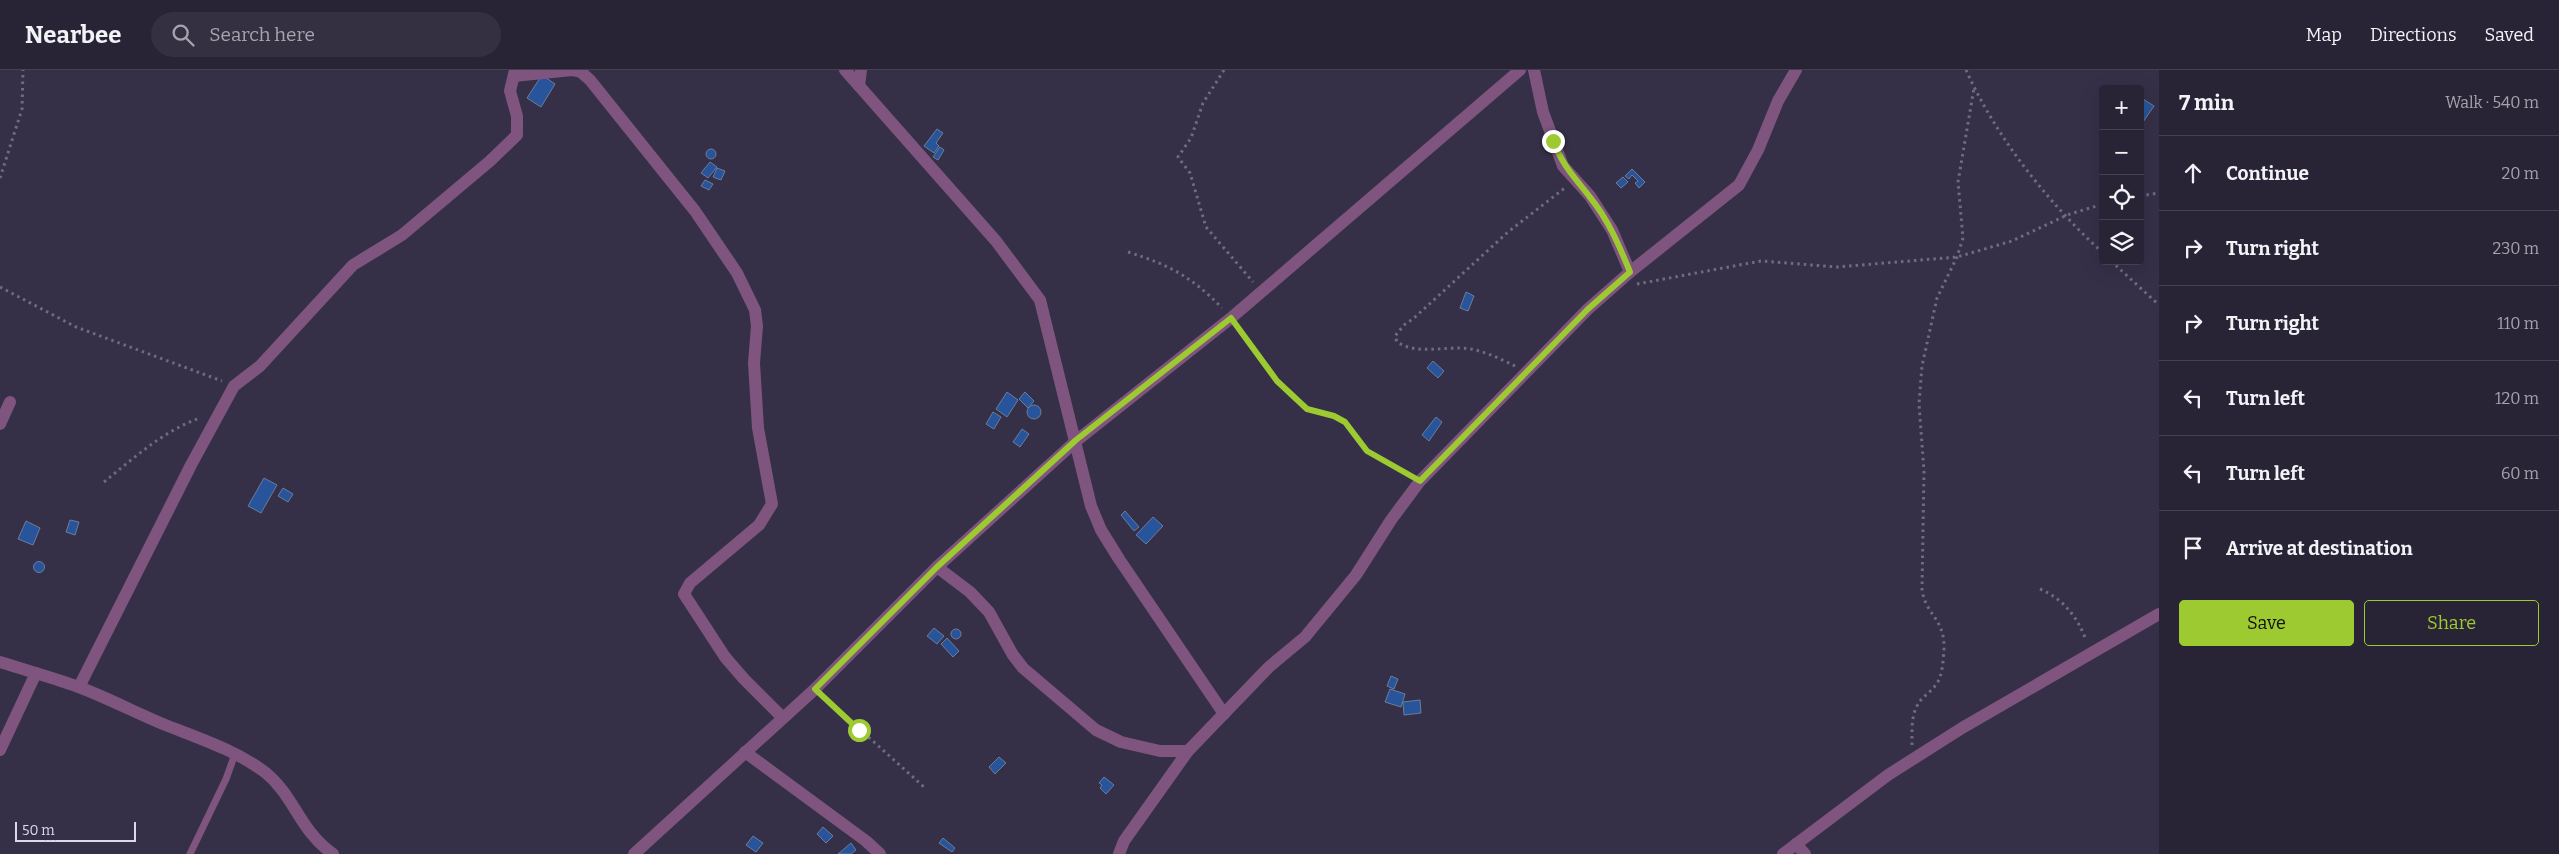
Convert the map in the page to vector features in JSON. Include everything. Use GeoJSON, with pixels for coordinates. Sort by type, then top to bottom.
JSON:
{"type":"FeatureCollection","features":[{"type":"Feature","properties":{"kind":"street"},"geometry":{"type":"LineString","coordinates":[[79,687],[191,464],[222,411],[234,386],[260,366],[353,265],[402,235],[490,161],[517,135],[517,116],[510,92],[514,73],[572,70],[581,72],[590,80],[695,211],[737,273],[755,310],[757,326],[754,363],[758,428],[772,504],[759,525],[690,583],[684,594],[725,657],[782,717]]}},
{"type":"Feature","properties":{"kind":"street"},"geometry":{"type":"LineString","coordinates":[[845,70],[996,241],[1040,300],[1091,506],[1101,530],[1156,617],[1224,714]]}},
{"type":"Feature","properties":{"kind":"street"},"geometry":{"type":"LineString","coordinates":[[859,86],[861,70]]}},
{"type":"Feature","properties":{"kind":"street"},"geometry":{"type":"LineString","coordinates":[[634,854],[782,717],[815,689],[937,567],[1076,440],[1231,318],[1520,70]]}},
{"type":"Feature","properties":{"kind":"street"},"geometry":{"type":"LineString","coordinates":[[1534,70],[1543,112],[1563,166],[1574,181],[1590,196],[1612,230],[1630,272]]}},
{"type":"Feature","properties":{"kind":"street"},"geometry":{"type":"LineString","coordinates":[[1120,854],[1124,841],[1188,751],[1269,666],[1305,637],[1345,589],[1420,481],[1588,309],[1630,272],[1739,185],[1758,150],[1778,101],[1796,70]]}},
{"type":"Feature","properties":{"kind":"street"},"geometry":{"type":"LineString","coordinates":[[0,424],[10,402]]}},
{"type":"Feature","properties":{"kind":"street"},"geometry":{"type":"LineString","coordinates":[[937,567],[970,592],[989,612],[1013,655],[1023,668],[1096,730],[1122,742],[1160,751],[1188,751]]}},
{"type":"Feature","properties":{"kind":"street"},"geometry":{"type":"LineString","coordinates":[[1783,854],[1801,849],[1888,775],[1911,760],[2159,614]]}},
{"type":"Feature","properties":{"kind":"street"},"geometry":{"type":"LineString","coordinates":[[0,662],[79,687],[117,705],[235,754],[264,772],[280,785],[305,828],[320,844],[333,854]]}},
{"type":"Feature","properties":{"kind":"street"},"geometry":{"type":"LineString","coordinates":[[0,750],[36,673]]}},
{"type":"Feature","properties":{"kind":"street"},"geometry":{"type":"LineString","coordinates":[[745,752],[866,841],[880,854]]}},
{"type":"Feature","properties":{"kind":"lane"},"geometry":{"type":"LineString","coordinates":[[190,854],[226,779],[235,754]]}},
{"type":"Feature","properties":{"kind":"path"},"geometry":{"type":"LineString","coordinates":[[0,178],[22,109],[23,70]]}},
{"type":"Feature","properties":{"kind":"path"},"geometry":{"type":"LineString","coordinates":[[1224,70],[1204,103],[1191,138],[1178,158],[1190,173],[1206,227],[1261,292]]}},
{"type":"Feature","properties":{"kind":"path"},"geometry":{"type":"LineString","coordinates":[[1966,70],[1974,88],[2024,168],[2099,249]]}},
{"type":"Feature","properties":{"kind":"path"},"geometry":{"type":"LineString","coordinates":[[1911,760],[1916,708],[1922,698],[1936,686],[1941,672],[1944,646],[1942,626],[1924,602],[1922,589],[1924,471],[1919,404],[1922,366],[1937,298],[1957,258],[1963,238],[1958,182],[1974,88]]}},
{"type":"Feature","properties":{"kind":"path"},"geometry":{"type":"LineString","coordinates":[[1527,371],[1472,349],[1419,349],[1406,347],[1397,342],[1395,336],[1404,325],[1413,319],[1508,232],[1574,181]]}},
{"type":"Feature","properties":{"kind":"path"},"geometry":{"type":"LineString","coordinates":[[2144,195],[2159,193]]}},
{"type":"Feature","properties":{"kind":"path"},"geometry":{"type":"LineString","coordinates":[[1633,285],[1760,262],[1836,267],[1957,258],[2012,241],[2067,215],[2099,205]]}},
{"type":"Feature","properties":{"kind":"path"},"geometry":{"type":"LineString","coordinates":[[1128,252],[1171,267],[1192,281],[1231,318],[1277,381],[1307,409],[1334,416],[1345,422],[1367,451],[1420,481]]}},
{"type":"Feature","properties":{"kind":"path"},"geometry":{"type":"LineString","coordinates":[[2115,265],[2159,305]]}},
{"type":"Feature","properties":{"kind":"path"},"geometry":{"type":"LineString","coordinates":[[0,288],[76,327],[234,386]]}},
{"type":"Feature","properties":{"kind":"path"},"geometry":{"type":"LineString","coordinates":[[104,482],[153,443],[183,424],[222,411]]}},
{"type":"Feature","properties":{"kind":"path"},"geometry":{"type":"LineString","coordinates":[[2040,589],[2054,595],[2068,609],[2083,633],[2091,655]]}},
{"type":"Feature","properties":{"kind":"path"},"geometry":{"type":"LineString","coordinates":[[815,689],[924,787]]}},
{"type":"Feature","properties":{"kind":"building"},"geometry":{"type":"Polygon","coordinates":[[[542,75],[555,84],[541,107],[527,98],[542,75]]]}},
{"type":"Feature","properties":{"kind":"building"},"geometry":{"type":"Polygon","coordinates":[[[2144,100],[2154,106],[2144,121],[2144,100]]]}},
{"type":"Feature","properties":{"kind":"building"},"geometry":{"type":"Polygon","coordinates":[[[937,129],[943,133],[936,143],[939,146],[934,153],[924,146],[937,129]]]}},
{"type":"Feature","properties":{"kind":"building"},"geometry":{"type":"Polygon","coordinates":[[[940,147],[944,150],[938,160],[933,157],[940,147]]]}},
{"type":"Feature","properties":{"kind":"building"},"geometry":{"type":"Polygon","coordinates":[[[709,149],[713,149],[716,154],[715,158],[709,159],[706,156],[706,152],[709,149]]]}},
{"type":"Feature","properties":{"kind":"building"},"geometry":{"type":"Polygon","coordinates":[[[710,162],[717,167],[708,178],[701,173],[710,162]]]}},
{"type":"Feature","properties":{"kind":"building"},"geometry":{"type":"Polygon","coordinates":[[[717,168],[725,171],[721,180],[713,177],[717,168]]]}},
{"type":"Feature","properties":{"kind":"building"},"geometry":{"type":"Polygon","coordinates":[[[1632,169],[1645,182],[1639,188],[1635,183],[1638,181],[1632,175],[1629,179],[1625,176],[1632,169]]]}},
{"type":"Feature","properties":{"kind":"building"},"geometry":{"type":"Polygon","coordinates":[[[1623,177],[1628,182],[1621,188],[1616,183],[1623,177]]]}},
{"type":"Feature","properties":{"kind":"building"},"geometry":{"type":"Polygon","coordinates":[[[705,180],[713,184],[709,190],[701,186],[705,180]]]}},
{"type":"Feature","properties":{"kind":"building"},"geometry":{"type":"Polygon","coordinates":[[[1466,292],[1474,296],[1468,311],[1460,308],[1466,292]]]}},
{"type":"Feature","properties":{"kind":"building"},"geometry":{"type":"Polygon","coordinates":[[[1433,361],[1444,371],[1438,378],[1427,368],[1433,361]]]}},
{"type":"Feature","properties":{"kind":"building"},"geometry":{"type":"Polygon","coordinates":[[[1007,392],[1018,400],[1007,417],[996,409],[1007,392]]]}},
{"type":"Feature","properties":{"kind":"building"},"geometry":{"type":"Polygon","coordinates":[[[1025,392],[1034,401],[1028,408],[1019,399],[1025,392]]]}},
{"type":"Feature","properties":{"kind":"building"},"geometry":{"type":"Polygon","coordinates":[[[1034,405],[1039,407],[1041,412],[1039,417],[1034,419],[1029,417],[1027,412],[1029,407],[1034,405]]]}},
{"type":"Feature","properties":{"kind":"building"},"geometry":{"type":"Polygon","coordinates":[[[993,412],[1001,417],[994,429],[986,424],[993,412]]]}},
{"type":"Feature","properties":{"kind":"building"},"geometry":{"type":"Polygon","coordinates":[[[1436,417],[1442,422],[1429,441],[1422,435],[1436,417]]]}},
{"type":"Feature","properties":{"kind":"building"},"geometry":{"type":"Polygon","coordinates":[[[1022,429],[1029,434],[1020,447],[1013,442],[1022,429]]]}},
{"type":"Feature","properties":{"kind":"building"},"geometry":{"type":"Polygon","coordinates":[[[264,478],[277,485],[261,513],[248,506],[264,478]]]}},
{"type":"Feature","properties":{"kind":"building"},"geometry":{"type":"Polygon","coordinates":[[[283,488],[293,494],[288,502],[278,496],[283,488]]]}},
{"type":"Feature","properties":{"kind":"building"},"geometry":{"type":"Polygon","coordinates":[[[1125,511],[1139,527],[1134,531],[1121,515],[1125,511]]]}},
{"type":"Feature","properties":{"kind":"building"},"geometry":{"type":"Polygon","coordinates":[[[1153,517],[1163,526],[1146,544],[1136,535],[1153,517]]]}},
{"type":"Feature","properties":{"kind":"building"},"geometry":{"type":"Polygon","coordinates":[[[70,520],[79,522],[75,535],[66,532],[70,520]]]}},
{"type":"Feature","properties":{"kind":"building"},"geometry":{"type":"Polygon","coordinates":[[[26,521],[40,528],[33,545],[18,539],[26,521]]]}},
{"type":"Feature","properties":{"kind":"building"},"geometry":{"type":"Polygon","coordinates":[[[39,561],[45,567],[39,573],[33,567],[39,561]]]}},
{"type":"Feature","properties":{"kind":"building"},"geometry":{"type":"Polygon","coordinates":[[[934,628],[944,636],[937,644],[927,636],[934,628]]]}},
{"type":"Feature","properties":{"kind":"building"},"geometry":{"type":"Polygon","coordinates":[[[954,629],[958,629],[961,634],[960,638],[954,639],[951,636],[951,632],[954,629]]]}},
{"type":"Feature","properties":{"kind":"building"},"geometry":{"type":"Polygon","coordinates":[[[947,638],[959,651],[953,657],[941,644],[947,638]]]}},
{"type":"Feature","properties":{"kind":"building"},"geometry":{"type":"Polygon","coordinates":[[[1391,676],[1398,679],[1394,689],[1387,686],[1391,676]]]}},
{"type":"Feature","properties":{"kind":"building"},"geometry":{"type":"Polygon","coordinates":[[[1390,689],[1405,694],[1401,707],[1385,702],[1390,689]]]}},
{"type":"Feature","properties":{"kind":"building"},"geometry":{"type":"Polygon","coordinates":[[[1420,700],[1421,713],[1404,715],[1403,702],[1420,700]]]}},
{"type":"Feature","properties":{"kind":"building"},"geometry":{"type":"Polygon","coordinates":[[[999,757],[1006,763],[995,774],[989,767],[999,757]]]}},
{"type":"Feature","properties":{"kind":"building"},"geometry":{"type":"Polygon","coordinates":[[[1104,777],[1114,785],[1106,794],[1100,788],[1102,785],[1099,783],[1104,777]]]}},
{"type":"Feature","properties":{"kind":"building"},"geometry":{"type":"Polygon","coordinates":[[[823,827],[833,836],[826,843],[817,834],[823,827]]]}},
{"type":"Feature","properties":{"kind":"building"},"geometry":{"type":"Polygon","coordinates":[[[753,836],[763,843],[756,852],[746,845],[753,836]]]}},
{"type":"Feature","properties":{"kind":"building"},"geometry":{"type":"Polygon","coordinates":[[[943,838],[955,848],[952,852],[939,843],[943,838]]]}},
{"type":"Feature","properties":{"kind":"building"},"geometry":{"type":"Polygon","coordinates":[[[851,843],[856,850],[851,854],[838,854],[851,843]]]}},
{"type":"Feature","properties":{"kind":"route"},"geometry":{"type":"LineString","coordinates":[[859,730],[815,689],[937,567],[1076,440],[1231,318],[1277,381],[1307,409],[1334,416],[1345,422],[1367,451],[1379,460],[1420,481],[1588,309],[1630,272],[1612,230],[1590,196],[1574,181],[1563,166],[1553,141]]}}]}
